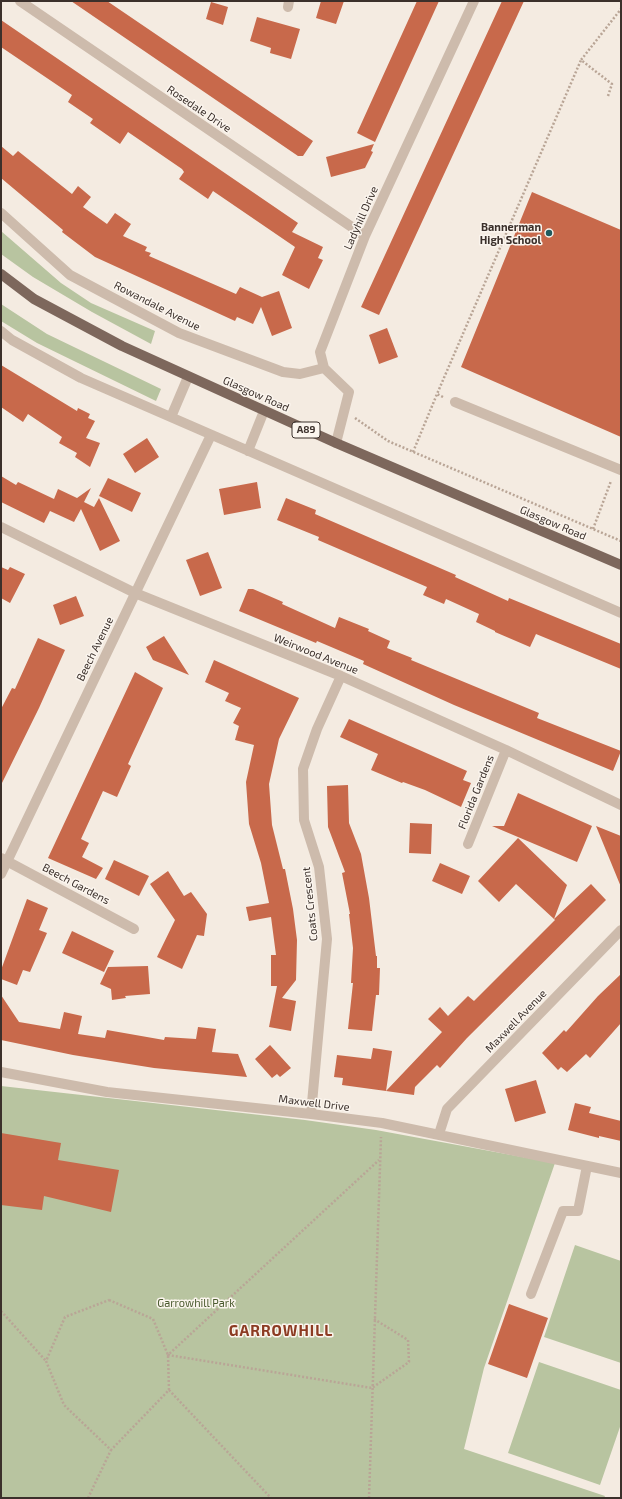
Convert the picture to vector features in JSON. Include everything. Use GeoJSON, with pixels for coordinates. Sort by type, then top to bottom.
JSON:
{"type":"FeatureCollection","features":[{"type":"Feature","properties":{"kind":"main road","name":"Glasgow Road"},"geometry":{"type":"LineString","coordinates":[[1,274],[34,299],[122,346],[188,377],[336,444],[621,565]]}},
{"type":"Feature","properties":{"kind":"street","name":"Rosedale Drive"},"geometry":{"type":"LineString","coordinates":[[20,1],[365,236]]}},
{"type":"Feature","properties":{"kind":"street","name":"Ladyhill Drive"},"geometry":{"type":"LineString","coordinates":[[324,368],[320,352],[365,236],[474,1]]}},
{"type":"Feature","properties":{"kind":"street","name":"Rowandale Avenue"},"geometry":{"type":"LineString","coordinates":[[1,213],[70,275],[179,333],[282,372],[300,374],[324,368]]}},
{"type":"Feature","properties":{"kind":"street"},"geometry":{"type":"LineString","coordinates":[[1,331],[12,340],[81,378],[211,436],[621,613]]}},
{"type":"Feature","properties":{"kind":"street"},"geometry":{"type":"LineString","coordinates":[[324,368],[349,392],[336,444]]}},
{"type":"Feature","properties":{"kind":"street"},"geometry":{"type":"LineString","coordinates":[[171,417],[188,377]]}},
{"type":"Feature","properties":{"kind":"street"},"geometry":{"type":"LineString","coordinates":[[455,402],[618,469]]}},
{"type":"Feature","properties":{"kind":"street"},"geometry":{"type":"LineString","coordinates":[[248,451],[264,411]]}},
{"type":"Feature","properties":{"kind":"street","name":"Beech Avenue"},"geometry":{"type":"LineString","coordinates":[[1,874],[4,859],[136,593],[211,436]]}},
{"type":"Feature","properties":{"kind":"street","name":"Weirwood Avenue"},"geometry":{"type":"LineString","coordinates":[[1,527],[136,593],[340,676],[506,750],[621,805]]}},
{"type":"Feature","properties":{"kind":"street","name":"Coats Crescent"},"geometry":{"type":"LineString","coordinates":[[311,1114],[327,939],[319,867],[304,820],[303,769],[317,729],[340,676]]}},
{"type":"Feature","properties":{"kind":"street","name":"Florida Gardens"},"geometry":{"type":"LineString","coordinates":[[468,844],[506,750]]}},
{"type":"Feature","properties":{"kind":"street","name":"Beech Gardens"},"geometry":{"type":"LineString","coordinates":[[4,859],[134,929]]}},
{"type":"Feature","properties":{"kind":"street","name":"Maxwell Avenue"},"geometry":{"type":"LineString","coordinates":[[439,1134],[447,1109],[621,930]]}},
{"type":"Feature","properties":{"kind":"street","name":"Maxwell Drive"},"geometry":{"type":"LineString","coordinates":[[1,1072],[107,1092],[382,1123],[621,1173]]}},
{"type":"Feature","properties":{"kind":"street"},"geometry":{"type":"LineString","coordinates":[[531,1294],[563,1212],[578,1210],[587,1166]]}},
{"type":"Feature","properties":{"kind":"path"},"geometry":{"type":"LineString","coordinates":[[413,452],[581,60],[621,9]]}},
{"type":"Feature","properties":{"kind":"path"},"geometry":{"type":"LineString","coordinates":[[581,60],[612,84],[608,96]]}},
{"type":"Feature","properties":{"kind":"path"},"geometry":{"type":"LineString","coordinates":[[437,394],[455,402]]}},
{"type":"Feature","properties":{"kind":"path"},"geometry":{"type":"LineString","coordinates":[[344,411],[388,441],[621,541]]}},
{"type":"Feature","properties":{"kind":"path"},"geometry":{"type":"LineString","coordinates":[[593,529],[618,469]]}},
{"type":"Feature","properties":{"kind":"path"},"geometry":{"type":"LineString","coordinates":[[370,1498],[379,1160],[382,1123]]}},
{"type":"Feature","properties":{"kind":"path"},"geometry":{"type":"LineString","coordinates":[[168,1354],[379,1160]]}},
{"type":"Feature","properties":{"kind":"path"},"geometry":{"type":"LineString","coordinates":[[46,1360],[65,1317],[109,1300],[153,1319],[168,1354],[169,1390],[271,1498]]}},
{"type":"Feature","properties":{"kind":"path"},"geometry":{"type":"LineString","coordinates":[[1,1311],[46,1360],[64,1405],[111,1450]]}},
{"type":"Feature","properties":{"kind":"path"},"geometry":{"type":"LineString","coordinates":[[168,1354],[372,1388],[409,1362],[408,1340],[374,1319]]}},
{"type":"Feature","properties":{"kind":"path"},"geometry":{"type":"LineString","coordinates":[[88,1498],[111,1450],[169,1390]]}},
{"type":"Feature","properties":{"kind":"green space"},"geometry":{"type":"Polygon","coordinates":[[[1,231],[61,283],[91,303],[155,331],[151,344],[92,312],[33,277],[1,254],[1,231]]]}},
{"type":"Feature","properties":{"kind":"green space"},"geometry":{"type":"Polygon","coordinates":[[[1,304],[47,334],[161,389],[156,401],[37,343],[1,321],[1,304]]]}},
{"type":"Feature","properties":{"kind":"green space","name":"Garrowhill Park"},"geometry":{"type":"Polygon","coordinates":[[[1,1086],[305,1120],[376,1130],[555,1163],[484,1368],[464,1449],[605,1496],[604,1498],[1,1498],[1,1086]]]}},
{"type":"Feature","properties":{"kind":"green space"},"geometry":{"type":"Polygon","coordinates":[[[575,1245],[621,1261],[621,1363],[544,1337],[575,1245]]]}},
{"type":"Feature","properties":{"kind":"green space"},"geometry":{"type":"Polygon","coordinates":[[[539,1362],[621,1390],[621,1424],[600,1485],[508,1453],[539,1362]]]}},
{"type":"Feature","properties":{"kind":"building"},"geometry":{"type":"Polygon","coordinates":[[[71,1],[107,1],[313,141],[303,156],[298,156],[71,1]]]}},
{"type":"Feature","properties":{"kind":"building"},"geometry":{"type":"Polygon","coordinates":[[[321,1],[344,1],[336,24],[316,18],[321,1]]]}},
{"type":"Feature","properties":{"kind":"building"},"geometry":{"type":"Polygon","coordinates":[[[417,1],[439,1],[375,142],[357,133],[417,1]]]}},
{"type":"Feature","properties":{"kind":"building"},"geometry":{"type":"Polygon","coordinates":[[[502,1],[524,1],[379,315],[361,307],[502,1]]]}},
{"type":"Feature","properties":{"kind":"building"},"geometry":{"type":"Polygon","coordinates":[[[211,2],[228,7],[223,25],[206,19],[211,2]]]}},
{"type":"Feature","properties":{"kind":"building"},"geometry":{"type":"Polygon","coordinates":[[[257,17],[300,29],[291,59],[270,53],[271,48],[250,41],[257,17]]]}},
{"type":"Feature","properties":{"kind":"building"},"geometry":{"type":"Polygon","coordinates":[[[1,20],[298,223],[292,232],[323,247],[318,258],[323,260],[309,289],[282,275],[295,247],[213,191],[208,199],[179,179],[184,172],[182,169],[128,132],[120,144],[90,123],[93,119],[68,102],[72,95],[1,47],[1,20]]]}},
{"type":"Feature","properties":{"kind":"building"},"geometry":{"type":"Polygon","coordinates":[[[374,144],[371,151],[373,152],[365,168],[331,177],[326,157],[374,144]]]}},
{"type":"Feature","properties":{"kind":"building"},"geometry":{"type":"Polygon","coordinates":[[[1,146],[13,156],[18,151],[72,194],[78,186],[91,197],[83,207],[107,224],[115,213],[131,224],[123,236],[147,247],[145,251],[151,253],[149,256],[236,294],[240,287],[262,297],[279,291],[292,328],[272,336],[261,307],[253,324],[237,317],[235,321],[95,257],[62,232],[63,230],[1,178],[1,146]]]}},
{"type":"Feature","properties":{"kind":"building"},"geometry":{"type":"Polygon","coordinates":[[[532,192],[621,230],[621,437],[461,367],[532,192]]]}},
{"type":"Feature","properties":{"kind":"building"},"geometry":{"type":"Polygon","coordinates":[[[387,328],[398,357],[379,364],[369,335],[387,328]]]}},
{"type":"Feature","properties":{"kind":"building"},"geometry":{"type":"Polygon","coordinates":[[[1,365],[77,411],[78,408],[90,414],[88,418],[95,421],[86,438],[100,443],[90,467],[75,457],[77,453],[59,443],[62,437],[28,414],[23,422],[1,407],[1,365]]]}},
{"type":"Feature","properties":{"kind":"building"},"geometry":{"type":"Polygon","coordinates":[[[147,438],[159,457],[135,473],[123,454],[147,438]]]}},
{"type":"Feature","properties":{"kind":"building"},"geometry":{"type":"Polygon","coordinates":[[[1,476],[16,485],[18,482],[54,499],[58,489],[77,498],[91,488],[84,502],[94,507],[99,498],[120,541],[100,551],[81,509],[74,522],[50,511],[44,523],[1,502],[1,476]]]}},
{"type":"Feature","properties":{"kind":"building"},"geometry":{"type":"Polygon","coordinates":[[[108,478],[141,493],[132,512],[99,496],[108,478]]]}},
{"type":"Feature","properties":{"kind":"building"},"geometry":{"type":"Polygon","coordinates":[[[257,482],[261,508],[224,515],[219,489],[257,482]]]}},
{"type":"Feature","properties":{"kind":"building"},"geometry":{"type":"Polygon","coordinates":[[[286,498],[316,510],[315,514],[456,575],[455,577],[508,601],[509,598],[621,644],[621,669],[536,634],[530,647],[495,632],[476,622],[479,614],[446,599],[444,604],[423,595],[427,587],[318,540],[319,537],[277,520],[286,498]]]}},
{"type":"Feature","properties":{"kind":"building"},"geometry":{"type":"Polygon","coordinates":[[[208,552],[222,588],[200,596],[186,560],[208,552]]]}},
{"type":"Feature","properties":{"kind":"building"},"geometry":{"type":"Polygon","coordinates":[[[1,567],[8,570],[10,567],[25,574],[10,603],[1,598],[1,567]]]}},
{"type":"Feature","properties":{"kind":"building"},"geometry":{"type":"Polygon","coordinates":[[[248,589],[253,589],[283,602],[282,604],[335,628],[339,617],[369,629],[368,631],[390,641],[387,648],[412,658],[411,660],[539,713],[537,718],[621,751],[613,771],[454,705],[363,664],[364,661],[239,611],[248,589]]]}},
{"type":"Feature","properties":{"kind":"building"},"geometry":{"type":"Polygon","coordinates":[[[76,596],[84,616],[60,625],[53,605],[76,596]]]}},
{"type":"Feature","properties":{"kind":"building"},"geometry":{"type":"Polygon","coordinates":[[[164,636],[189,675],[153,660],[146,647],[164,636]]]}},
{"type":"Feature","properties":{"kind":"building"},"geometry":{"type":"Polygon","coordinates":[[[38,638],[65,650],[39,708],[1,785],[1,709],[12,688],[15,689],[38,638]]]}},
{"type":"Feature","properties":{"kind":"building"},"geometry":{"type":"Polygon","coordinates":[[[214,660],[299,698],[279,739],[269,784],[272,825],[283,869],[285,869],[293,909],[297,940],[296,980],[282,998],[296,1001],[291,1031],[269,1027],[277,986],[271,986],[271,955],[276,955],[271,917],[249,921],[246,907],[269,903],[261,863],[249,824],[246,782],[254,745],[235,740],[239,726],[233,723],[241,708],[225,701],[229,693],[205,682],[214,660]]]}},
{"type":"Feature","properties":{"kind":"building"},"geometry":{"type":"Polygon","coordinates":[[[135,672],[163,688],[128,764],[131,766],[117,797],[103,791],[81,839],[89,843],[82,857],[103,868],[96,879],[48,858],[135,672]]]}},
{"type":"Feature","properties":{"kind":"building"},"geometry":{"type":"Polygon","coordinates":[[[349,719],[467,771],[463,780],[471,783],[461,807],[425,790],[403,782],[402,783],[371,770],[378,754],[340,737],[349,719]]]}},
{"type":"Feature","properties":{"kind":"building"},"geometry":{"type":"Polygon","coordinates":[[[348,785],[349,823],[361,854],[369,898],[377,956],[377,968],[380,968],[379,995],[376,995],[372,1031],[348,1029],[353,983],[351,983],[353,948],[350,914],[342,873],[345,872],[328,827],[327,786],[348,785]]]}},
{"type":"Feature","properties":{"kind":"building"},"geometry":{"type":"Polygon","coordinates":[[[518,793],[592,826],[577,862],[492,826],[504,826],[518,793]]]}},
{"type":"Feature","properties":{"kind":"building"},"geometry":{"type":"Polygon","coordinates":[[[410,823],[432,824],[431,854],[409,853],[410,823]]]}},
{"type":"Feature","properties":{"kind":"building"},"geometry":{"type":"Polygon","coordinates":[[[596,826],[621,836],[621,887],[596,826]]]}},
{"type":"Feature","properties":{"kind":"building"},"geometry":{"type":"Polygon","coordinates":[[[518,838],[567,885],[554,919],[516,884],[499,902],[478,881],[518,838]]]}},
{"type":"Feature","properties":{"kind":"building"},"geometry":{"type":"Polygon","coordinates":[[[114,860],[149,876],[139,896],[105,879],[114,860]]]}},
{"type":"Feature","properties":{"kind":"building"},"geometry":{"type":"Polygon","coordinates":[[[440,863],[470,876],[462,894],[432,881],[440,863]]]}},
{"type":"Feature","properties":{"kind":"building"},"geometry":{"type":"Polygon","coordinates":[[[168,871],[184,896],[191,892],[207,914],[204,936],[197,935],[182,969],[157,957],[175,920],[150,884],[168,871]]]}},
{"type":"Feature","properties":{"kind":"building"},"geometry":{"type":"Polygon","coordinates":[[[591,884],[606,900],[467,1038],[440,1068],[437,1065],[415,1087],[414,1095],[386,1091],[442,1032],[428,1019],[440,1007],[448,1016],[468,996],[474,1001],[555,920],[554,919],[591,884]]]}},
{"type":"Feature","properties":{"kind":"building"},"geometry":{"type":"Polygon","coordinates":[[[27,899],[48,908],[39,930],[47,933],[30,972],[23,970],[17,985],[1,979],[1,970],[27,899]]]}},
{"type":"Feature","properties":{"kind":"building"},"geometry":{"type":"Polygon","coordinates":[[[72,931],[114,951],[104,972],[62,953],[72,931]]]}},
{"type":"Feature","properties":{"kind":"building"},"geometry":{"type":"Polygon","coordinates":[[[148,966],[150,994],[125,996],[126,998],[112,1000],[111,989],[100,984],[108,967],[148,966]]]}},
{"type":"Feature","properties":{"kind":"building"},"geometry":{"type":"Polygon","coordinates":[[[621,974],[621,1023],[590,1058],[586,1054],[567,1072],[561,1067],[558,1070],[542,1053],[564,1030],[566,1032],[598,996],[621,974]]]}},
{"type":"Feature","properties":{"kind":"building"},"geometry":{"type":"Polygon","coordinates":[[[1,995],[19,1022],[60,1029],[64,1012],[82,1016],[78,1034],[105,1038],[107,1030],[164,1040],[165,1037],[196,1039],[198,1027],[216,1029],[212,1052],[238,1054],[247,1077],[154,1068],[73,1055],[1,1040],[1,995]]]}},
{"type":"Feature","properties":{"kind":"building"},"geometry":{"type":"Polygon","coordinates":[[[270,1045],[291,1068],[280,1077],[277,1074],[272,1078],[255,1059],[270,1045]]]}},
{"type":"Feature","properties":{"kind":"building"},"geometry":{"type":"Polygon","coordinates":[[[373,1048],[392,1051],[386,1091],[342,1085],[343,1078],[334,1077],[337,1055],[371,1059],[373,1048]]]}},
{"type":"Feature","properties":{"kind":"building"},"geometry":{"type":"Polygon","coordinates":[[[536,1080],[546,1113],[515,1122],[505,1089],[536,1080]]]}},
{"type":"Feature","properties":{"kind":"building"},"geometry":{"type":"Polygon","coordinates":[[[575,1103],[591,1107],[589,1113],[621,1121],[621,1141],[599,1136],[599,1138],[568,1130],[575,1103]]]}},
{"type":"Feature","properties":{"kind":"building"},"geometry":{"type":"Polygon","coordinates":[[[1,1133],[61,1143],[58,1160],[119,1170],[111,1212],[44,1196],[42,1210],[1,1205],[1,1133]]]}},
{"type":"Feature","properties":{"kind":"building"},"geometry":{"type":"Polygon","coordinates":[[[509,1304],[548,1318],[527,1378],[488,1364],[509,1304]]]}},
{"type":"Feature","properties":{"kind":"place","name":"Bannerman High School"},"geometry":{"type":"Point","coordinates":[549,233]}},
{"type":"Feature","properties":{"kind":"district","name":"GARROWHILL"},"geometry":{"type":"Point","coordinates":[281,1331]}}]}
